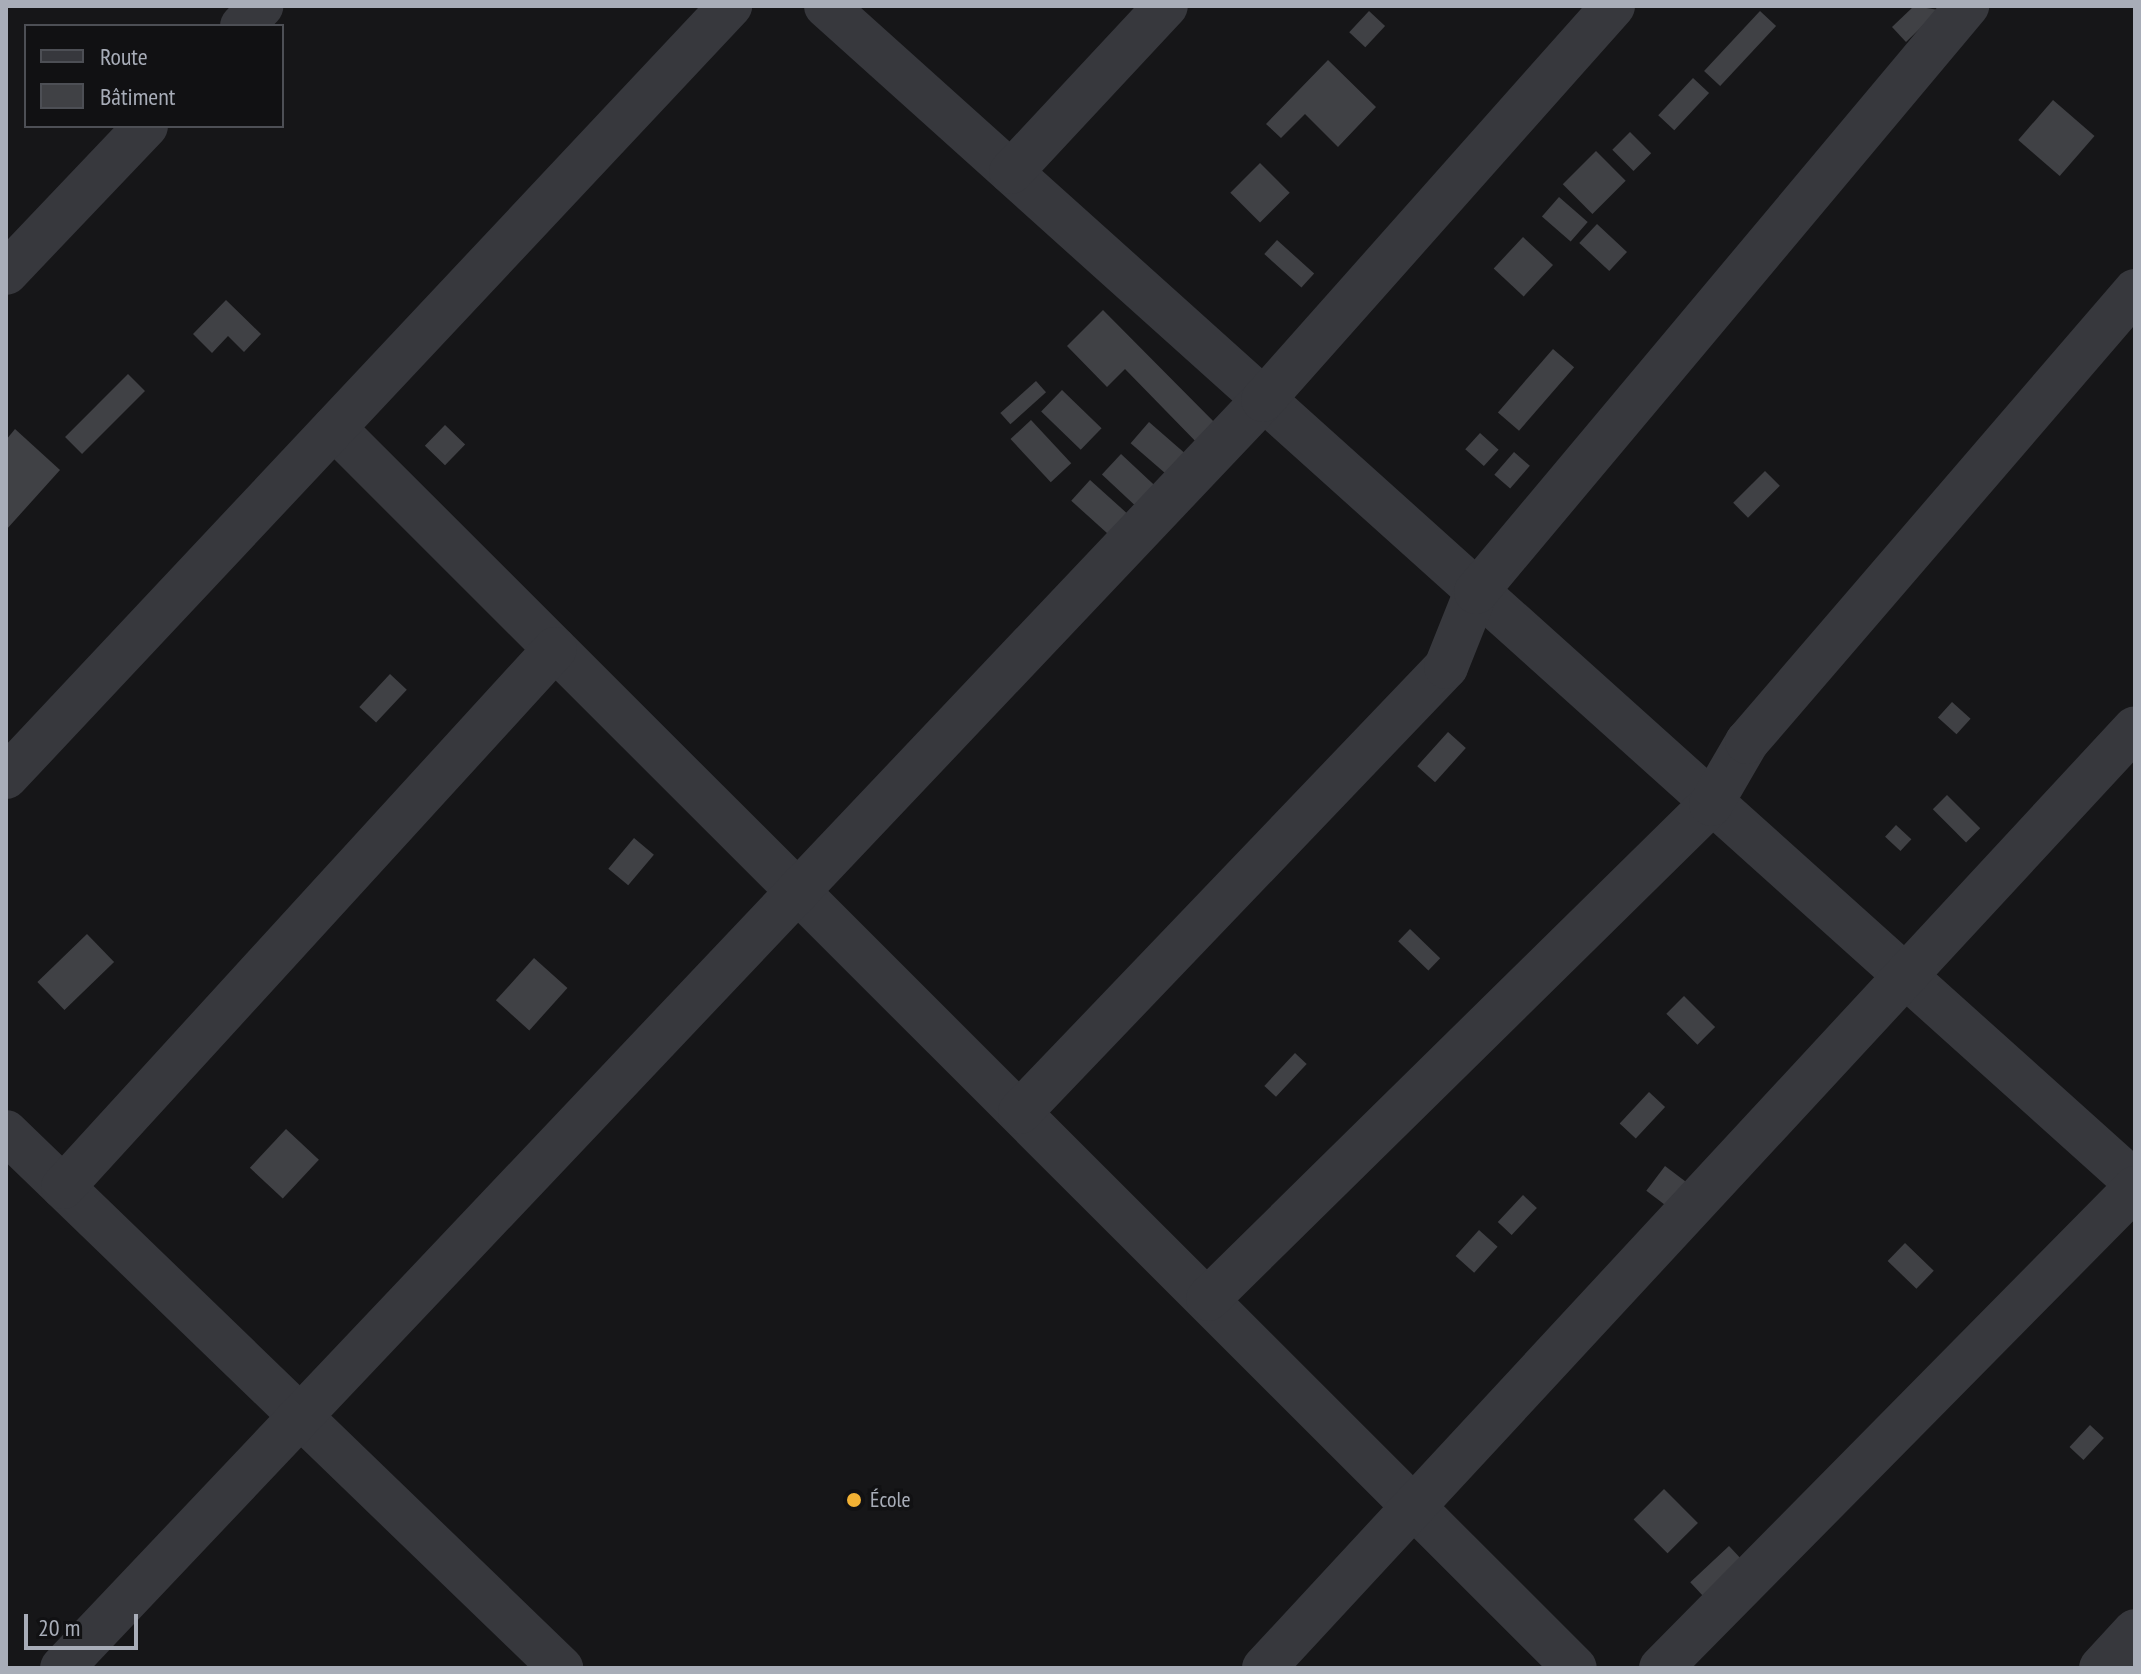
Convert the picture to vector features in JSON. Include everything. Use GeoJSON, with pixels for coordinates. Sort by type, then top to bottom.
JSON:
{"type":"FeatureCollection","features":[{"type":"Feature","properties":{"kind":"street"},"geometry":{"type":"LineString","coordinates":[[244,24],[261,6]]}},
{"type":"Feature","properties":{"kind":"street"},"geometry":{"type":"LineString","coordinates":[[6,777],[730,6]]}},
{"type":"Feature","properties":{"kind":"street"},"geometry":{"type":"LineString","coordinates":[[826,6],[2135,1185],[1661,1668]]}},
{"type":"Feature","properties":{"kind":"street"},"geometry":{"type":"LineString","coordinates":[[1011,172],[1166,6]]}},
{"type":"Feature","properties":{"kind":"street"},"geometry":{"type":"LineString","coordinates":[[62,1668],[800,893],[1263,400],[1613,6]]}},
{"type":"Feature","properties":{"kind":"street"},"geometry":{"type":"LineString","coordinates":[[1020,1112],[1446,667],[1476,592],[1967,6]]}},
{"type":"Feature","properties":{"kind":"street"},"geometry":{"type":"LineString","coordinates":[[6,273],[144,128]]}},
{"type":"Feature","properties":{"kind":"street"},"geometry":{"type":"LineString","coordinates":[[1208,1299],[1711,804],[1747,742],[2135,291]]}},
{"type":"Feature","properties":{"kind":"street"},"geometry":{"type":"LineString","coordinates":[[334,428],[1575,1668]]}},
{"type":"Feature","properties":{"kind":"street"},"geometry":{"type":"LineString","coordinates":[[63,1187],[555,649]]}},
{"type":"Feature","properties":{"kind":"street"},"geometry":{"type":"LineString","coordinates":[[1264,1668],[2135,728]]}},
{"type":"Feature","properties":{"kind":"street"},"geometry":{"type":"LineString","coordinates":[[6,1132],[561,1668]]}},
{"type":"Feature","properties":{"kind":"street"},"geometry":{"type":"LineString","coordinates":[[2101,1668],[2135,1631]]}},
{"type":"Feature","properties":{"kind":"building"},"geometry":{"type":"Polygon","coordinates":[[[1914,6],[1939,10],[1906,42],[1892,27],[1914,6]]]}},
{"type":"Feature","properties":{"kind":"building"},"geometry":{"type":"Polygon","coordinates":[[[1369,11],[1385,26],[1365,47],[1349,32],[1369,11]]]}},
{"type":"Feature","properties":{"kind":"building"},"geometry":{"type":"Polygon","coordinates":[[[1760,11],[1776,26],[1720,86],[1704,71],[1760,11]]]}},
{"type":"Feature","properties":{"kind":"building"},"geometry":{"type":"Polygon","coordinates":[[[1328,60],[1376,107],[1338,147],[1305,114],[1281,138],[1266,124],[1328,60]]]}},
{"type":"Feature","properties":{"kind":"building"},"geometry":{"type":"Polygon","coordinates":[[[1693,78],[1709,93],[1674,130],[1658,115],[1693,78]]]}},
{"type":"Feature","properties":{"kind":"building"},"geometry":{"type":"Polygon","coordinates":[[[2053,100],[2095,136],[2060,176],[2018,140],[2053,100]]]}},
{"type":"Feature","properties":{"kind":"building"},"geometry":{"type":"Polygon","coordinates":[[[1630,132],[1651,153],[1634,171],[1612,150],[1630,132]]]}},
{"type":"Feature","properties":{"kind":"building"},"geometry":{"type":"Polygon","coordinates":[[[1596,151],[1626,181],[1592,214],[1563,184],[1596,151]]]}},
{"type":"Feature","properties":{"kind":"building"},"geometry":{"type":"Polygon","coordinates":[[[1260,163],[1290,193],[1260,222],[1230,193],[1260,163]]]}},
{"type":"Feature","properties":{"kind":"building"},"geometry":{"type":"Polygon","coordinates":[[[1559,197],[1588,222],[1571,242],[1542,217],[1559,197]]]}},
{"type":"Feature","properties":{"kind":"building"},"geometry":{"type":"Polygon","coordinates":[[[1597,224],[1627,252],[1609,271],[1579,243],[1597,224]]]}},
{"type":"Feature","properties":{"kind":"building"},"geometry":{"type":"Polygon","coordinates":[[[1523,237],[1553,265],[1524,296],[1494,268],[1523,237]]]}},
{"type":"Feature","properties":{"kind":"building"},"geometry":{"type":"Polygon","coordinates":[[[1277,240],[1314,273],[1301,288],[1264,254],[1277,240]]]}},
{"type":"Feature","properties":{"kind":"building"},"geometry":{"type":"Polygon","coordinates":[[[226,300],[261,334],[244,352],[228,336],[212,353],[193,334],[226,300]]]}},
{"type":"Feature","properties":{"kind":"building"},"geometry":{"type":"Polygon","coordinates":[[[1103,310],[1223,431],[1204,450],[1125,369],[1107,387],[1067,346],[1103,310]]]}},
{"type":"Feature","properties":{"kind":"building"},"geometry":{"type":"Polygon","coordinates":[[[1553,349],[1574,367],[1519,431],[1498,412],[1553,349]]]}},
{"type":"Feature","properties":{"kind":"building"},"geometry":{"type":"Polygon","coordinates":[[[128,374],[145,391],[82,454],[65,437],[128,374]]]}},
{"type":"Feature","properties":{"kind":"building"},"geometry":{"type":"Polygon","coordinates":[[[1036,381],[1046,392],[1010,424],[1000,413],[1036,381]]]}},
{"type":"Feature","properties":{"kind":"building"},"geometry":{"type":"Polygon","coordinates":[[[1062,390],[1102,428],[1081,450],[1041,412],[1062,390]]]}},
{"type":"Feature","properties":{"kind":"building"},"geometry":{"type":"Polygon","coordinates":[[[1031,420],[1071,463],[1051,482],[1011,439],[1031,420]]]}},
{"type":"Feature","properties":{"kind":"building"},"geometry":{"type":"Polygon","coordinates":[[[1149,422],[1192,459],[1174,481],[1131,443],[1149,422]]]}},
{"type":"Feature","properties":{"kind":"building"},"geometry":{"type":"Polygon","coordinates":[[[445,425],[465,444],[445,465],[425,446],[445,425]]]}},
{"type":"Feature","properties":{"kind":"building"},"geometry":{"type":"Polygon","coordinates":[[[15,429],[60,470],[6,530],[6,440],[15,429]]]}},
{"type":"Feature","properties":{"kind":"building"},"geometry":{"type":"Polygon","coordinates":[[[1480,433],[1499,450],[1484,466],[1465,449],[1480,433]]]}},
{"type":"Feature","properties":{"kind":"building"},"geometry":{"type":"Polygon","coordinates":[[[1514,452],[1530,466],[1510,488],[1494,475],[1514,452]]]}},
{"type":"Feature","properties":{"kind":"building"},"geometry":{"type":"Polygon","coordinates":[[[1121,454],[1159,489],[1140,510],[1102,474],[1121,454]]]}},
{"type":"Feature","properties":{"kind":"building"},"geometry":{"type":"Polygon","coordinates":[[[1765,471],[1780,486],[1748,518],[1733,503],[1765,471]]]}},
{"type":"Feature","properties":{"kind":"building"},"geometry":{"type":"Polygon","coordinates":[[[1090,480],[1132,518],[1114,539],[1071,501],[1090,480]]]}},
{"type":"Feature","properties":{"kind":"building"},"geometry":{"type":"Polygon","coordinates":[[[390,674],[407,690],[376,723],[359,707],[390,674]]]}},
{"type":"Feature","properties":{"kind":"building"},"geometry":{"type":"Polygon","coordinates":[[[1952,702],[1971,719],[1957,734],[1938,718],[1952,702]]]}},
{"type":"Feature","properties":{"kind":"building"},"geometry":{"type":"Polygon","coordinates":[[[1448,732],[1466,748],[1435,782],[1417,766],[1448,732]]]}},
{"type":"Feature","properties":{"kind":"building"},"geometry":{"type":"Polygon","coordinates":[[[1947,795],[1980,828],[1966,842],[1933,809],[1947,795]]]}},
{"type":"Feature","properties":{"kind":"building"},"geometry":{"type":"Polygon","coordinates":[[[1896,825],[1911,839],[1900,851],[1885,837],[1896,825]]]}},
{"type":"Feature","properties":{"kind":"building"},"geometry":{"type":"Polygon","coordinates":[[[634,838],[654,855],[628,885],[608,869],[634,838]]]}},
{"type":"Feature","properties":{"kind":"building"},"geometry":{"type":"Polygon","coordinates":[[[1410,929],[1440,958],[1428,970],[1398,941],[1410,929]]]}},
{"type":"Feature","properties":{"kind":"building"},"geometry":{"type":"Polygon","coordinates":[[[87,934],[114,962],[64,1010],[37,982],[87,934]]]}},
{"type":"Feature","properties":{"kind":"building"},"geometry":{"type":"Polygon","coordinates":[[[534,958],[567,988],[529,1030],[496,1000],[534,958]]]}},
{"type":"Feature","properties":{"kind":"building"},"geometry":{"type":"Polygon","coordinates":[[[1684,996],[1715,1027],[1697,1045],[1666,1014],[1684,996]]]}},
{"type":"Feature","properties":{"kind":"building"},"geometry":{"type":"Polygon","coordinates":[[[1295,1053],[1307,1064],[1276,1097],[1264,1086],[1295,1053]]]}},
{"type":"Feature","properties":{"kind":"building"},"geometry":{"type":"Polygon","coordinates":[[[1649,1092],[1665,1107],[1636,1138],[1620,1123],[1649,1092]]]}},
{"type":"Feature","properties":{"kind":"building"},"geometry":{"type":"Polygon","coordinates":[[[286,1129],[319,1160],[283,1198],[250,1168],[286,1129]]]}},
{"type":"Feature","properties":{"kind":"building"},"geometry":{"type":"Polygon","coordinates":[[[1665,1166],[1690,1185],[1671,1209],[1646,1191],[1665,1166]]]}},
{"type":"Feature","properties":{"kind":"building"},"geometry":{"type":"Polygon","coordinates":[[[1523,1195],[1537,1208],[1512,1235],[1498,1222],[1523,1195]]]}},
{"type":"Feature","properties":{"kind":"building"},"geometry":{"type":"Polygon","coordinates":[[[1479,1230],[1498,1247],[1474,1273],[1456,1256],[1479,1230]]]}},
{"type":"Feature","properties":{"kind":"building"},"geometry":{"type":"Polygon","coordinates":[[[1905,1243],[1934,1271],[1916,1289],[1888,1261],[1905,1243]]]}},
{"type":"Feature","properties":{"kind":"building"},"geometry":{"type":"Polygon","coordinates":[[[2090,1425],[2104,1438],[2083,1460],[2070,1447],[2090,1425]]]}},
{"type":"Feature","properties":{"kind":"building"},"geometry":{"type":"Polygon","coordinates":[[[1664,1489],[1698,1523],[1668,1553],[1634,1519],[1664,1489]]]}},
{"type":"Feature","properties":{"kind":"building"},"geometry":{"type":"Polygon","coordinates":[[[1729,1546],[1746,1564],[1707,1600],[1690,1582],[1729,1546]]]}},
{"type":"Feature","properties":{"kind":"place","name":"École"},"geometry":{"type":"Point","coordinates":[854,1500]}}]}
